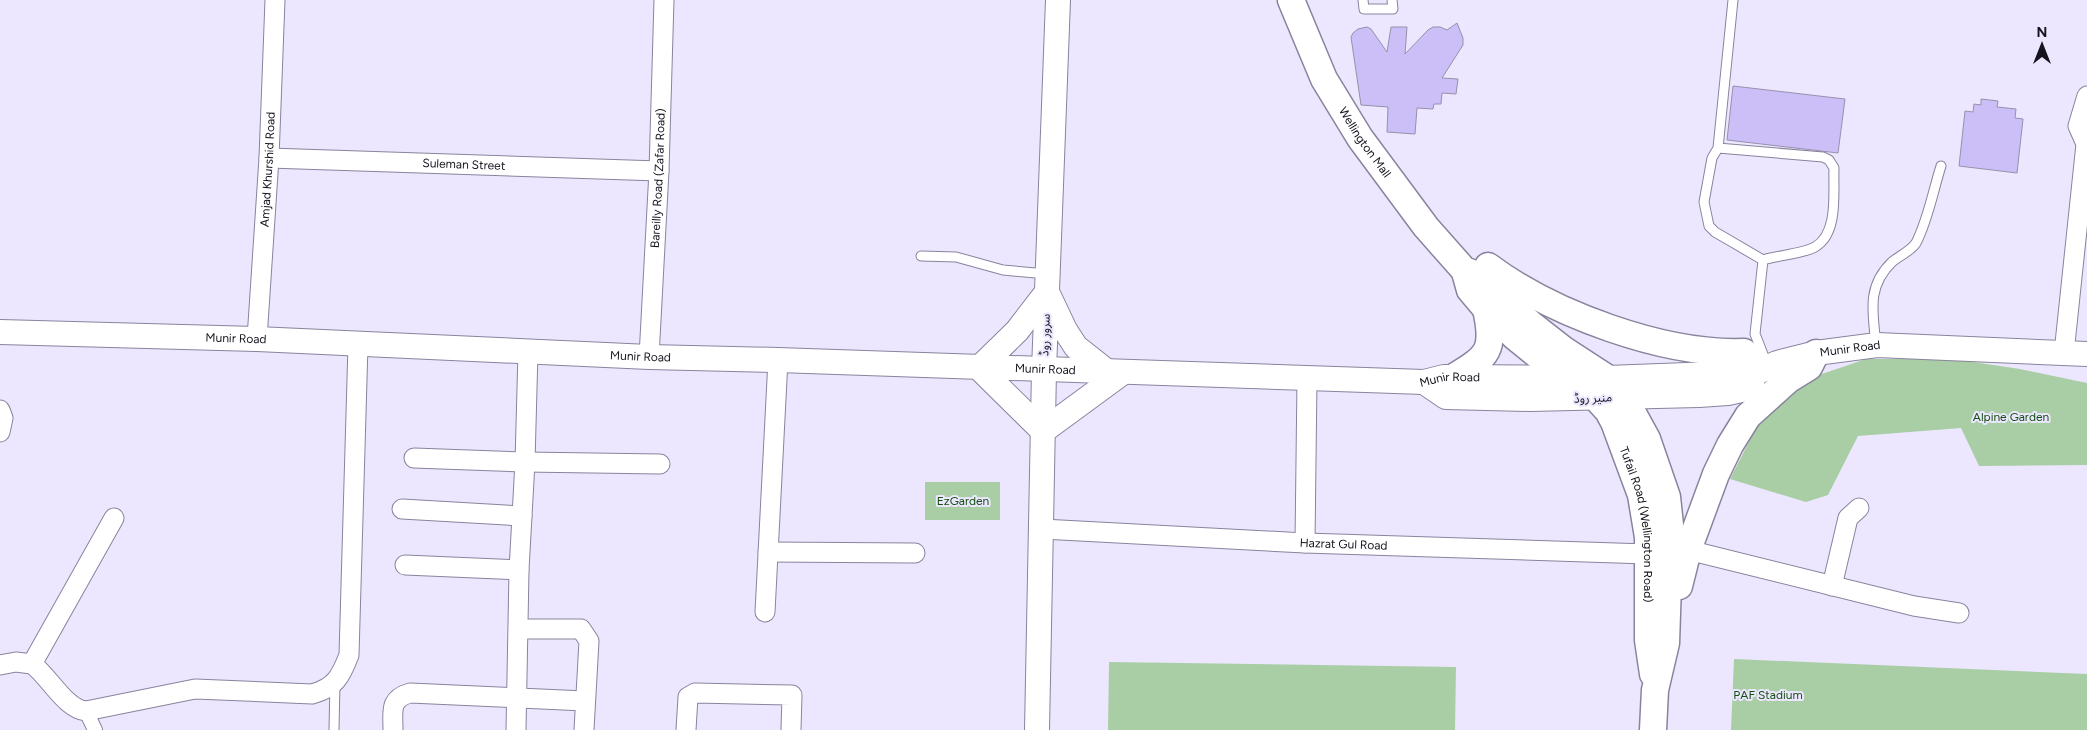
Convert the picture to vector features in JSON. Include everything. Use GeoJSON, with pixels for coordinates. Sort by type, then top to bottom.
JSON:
{"type":"FeatureCollection","features":[{"type":"Feature","properties":{"kind":"main road","name":"Wellington Mall"},"geometry":{"type":"LineString","coordinates":[[1291,0],[1324,79],[1360,138],[1426,227],[1464,270],[1470,290],[1486,309],[1546,362],[1574,378]]}},
{"type":"Feature","properties":{"kind":"main road"},"geometry":{"type":"LineString","coordinates":[[1426,227],[1465,249],[1517,286],[1563,309],[1632,335],[1674,347],[1711,353],[1744,352],[1762,370]]}},
{"type":"Feature","properties":{"kind":"main road","name":"Wellington Mall"},"geometry":{"type":"LineString","coordinates":[[1464,270],[1477,275],[1564,350],[1602,389]]}},
{"type":"Feature","properties":{"kind":"main road"},"geometry":{"type":"LineString","coordinates":[[1454,377],[1482,358],[1490,345],[1491,331],[1486,309]]}},
{"type":"Feature","properties":{"kind":"main road"},"geometry":{"type":"LineString","coordinates":[[1668,615],[1678,592],[1688,550],[1716,474],[1730,445],[1748,416],[1788,380],[1809,367],[1816,353]]}},
{"type":"Feature","properties":{"kind":"main road","name":"Tufail Road (Wellington Road)"},"geometry":{"type":"LineString","coordinates":[[1574,378],[1624,397],[1647,439],[1668,504],[1670,525],[1668,615],[1666,643],[1655,690],[1653,730]]}},
{"type":"Feature","properties":{"kind":"main road","name":"Tufail Road (Wellington Road)"},"geometry":{"type":"LineString","coordinates":[[1602,389],[1608,411],[1614,422],[1641,495],[1648,537],[1648,640],[1655,690]]}},
{"type":"Feature","properties":{"kind":"street","name":"Amjad Khurshid Road"},"geometry":{"type":"LineString","coordinates":[[257,339],[269,158],[275,0]]}},
{"type":"Feature","properties":{"kind":"street","name":"Bareilly Road (Zafar Road)"},"geometry":{"type":"LineString","coordinates":[[649,357],[659,171],[664,0]]}},
{"type":"Feature","properties":{"kind":"street","name":"سرور روڈ"},"geometry":{"type":"LineString","coordinates":[[1037,730],[1044,370],[1058,0]]}},
{"type":"Feature","properties":{"kind":"street"},"geometry":{"type":"LineString","coordinates":[[2087,96],[2078,126],[2086,144],[2064,353],[2087,372]]}},
{"type":"Feature","properties":{"kind":"street","name":"Suleman Street"},"geometry":{"type":"LineString","coordinates":[[269,158],[659,171]]}},
{"type":"Feature","properties":{"kind":"street"},"geometry":{"type":"LineString","coordinates":[[1047,283],[1065,330],[1076,347],[1115,373],[1043,432],[979,368],[1017,331],[1047,283]]}},
{"type":"Feature","properties":{"kind":"street","name":"Munir Road"},"geometry":{"type":"LineString","coordinates":[[0,332],[257,339],[649,357],[1307,379],[1424,382],[1444,377],[1574,378]]}},
{"type":"Feature","properties":{"kind":"street"},"geometry":{"type":"LineString","coordinates":[[0,664],[16,662],[32,664],[40,670],[73,707],[86,711],[195,689],[312,694],[323,691],[335,682],[342,671],[348,655],[358,345]]}},
{"type":"Feature","properties":{"kind":"street","name":"Munir Road"},"geometry":{"type":"LineString","coordinates":[[1602,389],[1735,370],[1762,370],[1816,353],[1876,345],[2087,354]]}},
{"type":"Feature","properties":{"kind":"street"},"geometry":{"type":"LineString","coordinates":[[516,730],[519,570],[526,462],[528,352]]}},
{"type":"Feature","properties":{"kind":"street"},"geometry":{"type":"LineString","coordinates":[[765,612],[778,360]]}},
{"type":"Feature","properties":{"kind":"street","name":"منیر روڈ"},"geometry":{"type":"LineString","coordinates":[[1624,397],[1728,393],[1750,388],[1762,370]]}},
{"type":"Feature","properties":{"kind":"street"},"geometry":{"type":"LineString","coordinates":[[1305,543],[1307,379]]}},
{"type":"Feature","properties":{"kind":"street","name":"منیر روڈ"},"geometry":{"type":"LineString","coordinates":[[1424,382],[1446,397],[1602,389]]}},
{"type":"Feature","properties":{"kind":"street"},"geometry":{"type":"LineString","coordinates":[[0,410],[3,418],[0,432]]}},
{"type":"Feature","properties":{"kind":"street"},"geometry":{"type":"LineString","coordinates":[[414,458],[660,464]]}},
{"type":"Feature","properties":{"kind":"street"},"geometry":{"type":"LineString","coordinates":[[1832,586],[1848,518],[1859,508]]}},
{"type":"Feature","properties":{"kind":"street"},"geometry":{"type":"LineString","coordinates":[[402,509],[522,516]]}},
{"type":"Feature","properties":{"kind":"street"},"geometry":{"type":"LineString","coordinates":[[32,664],[114,518]]}},
{"type":"Feature","properties":{"kind":"street","name":"Hazrat Gul Road"},"geometry":{"type":"LineString","coordinates":[[1042,529],[1305,543],[1647,554]]}},
{"type":"Feature","properties":{"kind":"street"},"geometry":{"type":"LineString","coordinates":[[1688,550],[1914,606],[1958,613]]}},
{"type":"Feature","properties":{"kind":"street"},"geometry":{"type":"LineString","coordinates":[[768,552],[915,553]]}},
{"type":"Feature","properties":{"kind":"street"},"geometry":{"type":"LineString","coordinates":[[405,565],[519,570]]}},
{"type":"Feature","properties":{"kind":"street"},"geometry":{"type":"LineString","coordinates":[[519,629],[581,629],[589,641],[584,730]]}},
{"type":"Feature","properties":{"kind":"street"},"geometry":{"type":"LineString","coordinates":[[393,730],[395,701],[402,695],[410,692],[517,696],[585,701]]}},
{"type":"Feature","properties":{"kind":"street"},"geometry":{"type":"LineString","coordinates":[[686,730],[688,697],[695,692],[792,695],[791,730]]}},
{"type":"Feature","properties":{"kind":"street"},"geometry":{"type":"LineString","coordinates":[[86,711],[95,730]]}},
{"type":"Feature","properties":{"kind":"lane"},"geometry":{"type":"LineString","coordinates":[[1363,0],[1364,9],[1393,9],[1392,0]]}},
{"type":"Feature","properties":{"kind":"lane"},"geometry":{"type":"LineString","coordinates":[[1718,148],[1823,156],[1829,160],[1834,168],[1831,226],[1826,238],[1814,247],[1763,260],[1715,232],[1709,226],[1704,202],[1712,158],[1718,148],[1733,0]]}},
{"type":"Feature","properties":{"kind":"lane"},"geometry":{"type":"LineString","coordinates":[[1876,345],[1872,308],[1874,290],[1882,272],[1899,256],[1914,246],[1920,235],[1941,166]]}},
{"type":"Feature","properties":{"kind":"lane"},"geometry":{"type":"LineString","coordinates":[[921,256],[956,258],[1047,283]]}},
{"type":"Feature","properties":{"kind":"lane"},"geometry":{"type":"LineString","coordinates":[[1762,370],[1755,334],[1763,260]]}},
{"type":"Feature","properties":{"kind":"lane"},"geometry":{"type":"LineString","coordinates":[[334,730],[335,682]]}},
{"type":"Feature","properties":{"kind":"green space","name":"Alpine Garden"},"geometry":{"type":"Polygon","coordinates":[[[1866,359],[1953,359],[2020,369],[2087,383],[2087,465],[1979,466],[1961,428],[1858,436],[1828,495],[1806,502],[1730,479],[1756,428],[1784,399],[1813,377],[1866,359]]]}},
{"type":"Feature","properties":{"kind":"green space","name":"EzGarden"},"geometry":{"type":"Polygon","coordinates":[[[925,482],[1000,482],[1000,520],[925,520],[925,482]]]}},
{"type":"Feature","properties":{"kind":"green space","name":"PAF Stadium"},"geometry":{"type":"Polygon","coordinates":[[[1734,659],[2087,674],[2087,730],[1731,730],[1734,659]]]}},
{"type":"Feature","properties":{"kind":"green space"},"geometry":{"type":"Polygon","coordinates":[[[1109,662],[1456,667],[1455,730],[1108,730],[1109,662]]]}},
{"type":"Feature","properties":{"kind":"building"},"geometry":{"type":"Polygon","coordinates":[[[1457,23],[1463,38],[1463,45],[1442,78],[1458,79],[1456,94],[1442,93],[1441,104],[1434,104],[1433,109],[1417,108],[1415,134],[1387,132],[1388,107],[1361,105],[1351,37],[1353,33],[1358,29],[1367,27],[1371,29],[1387,52],[1391,27],[1407,27],[1405,54],[1433,27],[1447,30],[1457,23]]]}},
{"type":"Feature","properties":{"kind":"building"},"geometry":{"type":"Polygon","coordinates":[[[1733,86],[1845,99],[1838,153],[1727,140],[1733,86]]]}},
{"type":"Feature","properties":{"kind":"building"},"geometry":{"type":"Polygon","coordinates":[[[1981,99],[1998,101],[1997,107],[2016,109],[2015,118],[2023,119],[2017,173],[1959,166],[1965,111],[1973,112],[1974,104],[1981,105],[1981,99]]]}}]}
